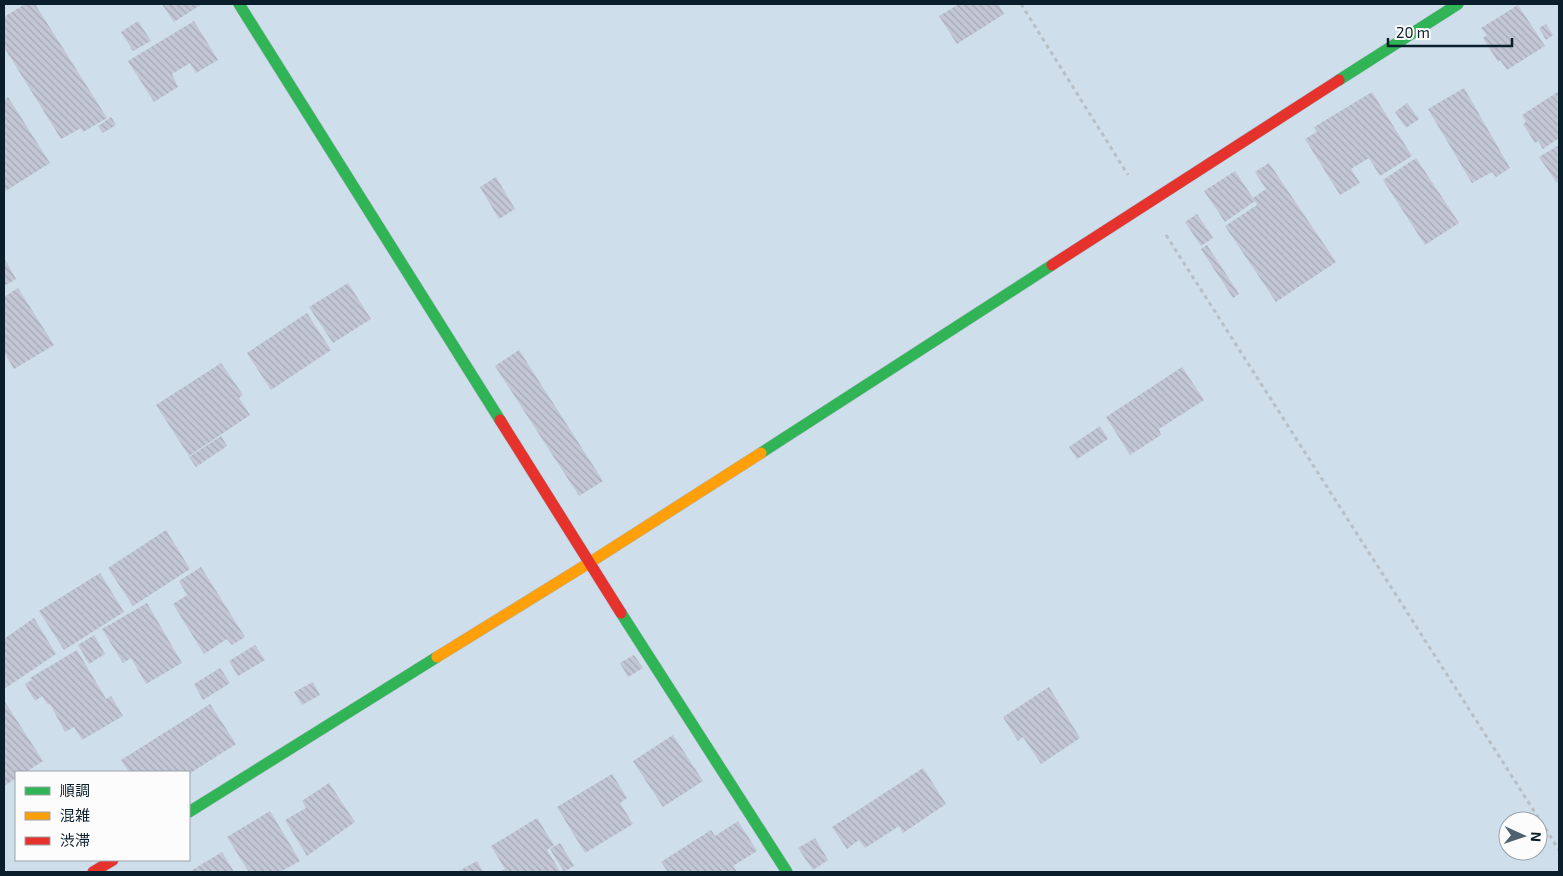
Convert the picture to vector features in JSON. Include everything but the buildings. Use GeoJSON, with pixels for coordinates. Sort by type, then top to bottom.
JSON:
{"type":"FeatureCollection","features":[{"type":"Feature","properties":{"kind":"street"},"geometry":{"type":"LineString","coordinates":[[240,4],[589,563],[787,872]]}},
{"type":"Feature","properties":{"kind":"street"},"geometry":{"type":"LineString","coordinates":[[190,811],[589,563],[1458,4]]}},
{"type":"Feature","properties":{"kind":"street"},"geometry":{"type":"LineString","coordinates":[[93,872],[111,861]]}},
{"type":"Feature","properties":{"kind":"path"},"geometry":{"type":"LineString","coordinates":[[1021,4],[1146,204],[1559,850]]}},
{"type":"Feature","properties":{"kind":"traffic: fast"},"geometry":{"type":"LineString","coordinates":[[239,4],[500,420]]}},
{"type":"Feature","properties":{"kind":"traffic: fast"},"geometry":{"type":"LineString","coordinates":[[1339,80],[1458,4]]}},
{"type":"Feature","properties":{"kind":"traffic: fast"},"geometry":{"type":"LineString","coordinates":[[761,453],[1052,265]]}},
{"type":"Feature","properties":{"kind":"traffic: fast"},"geometry":{"type":"LineString","coordinates":[[621,613],[787,872]]}},
{"type":"Feature","properties":{"kind":"traffic: fast"},"geometry":{"type":"LineString","coordinates":[[190,811],[437,657]]}},
{"type":"Feature","properties":{"kind":"traffic: slow"},"geometry":{"type":"LineString","coordinates":[[437,657],[761,453]]}},
{"type":"Feature","properties":{"kind":"traffic: jam"},"geometry":{"type":"LineString","coordinates":[[1052,265],[1339,80]]}},
{"type":"Feature","properties":{"kind":"traffic: jam"},"geometry":{"type":"LineString","coordinates":[[500,420],[621,613]]}},
{"type":"Feature","properties":{"kind":"traffic: jam"},"geometry":{"type":"LineString","coordinates":[[93,872],[111,861]]}}]}
